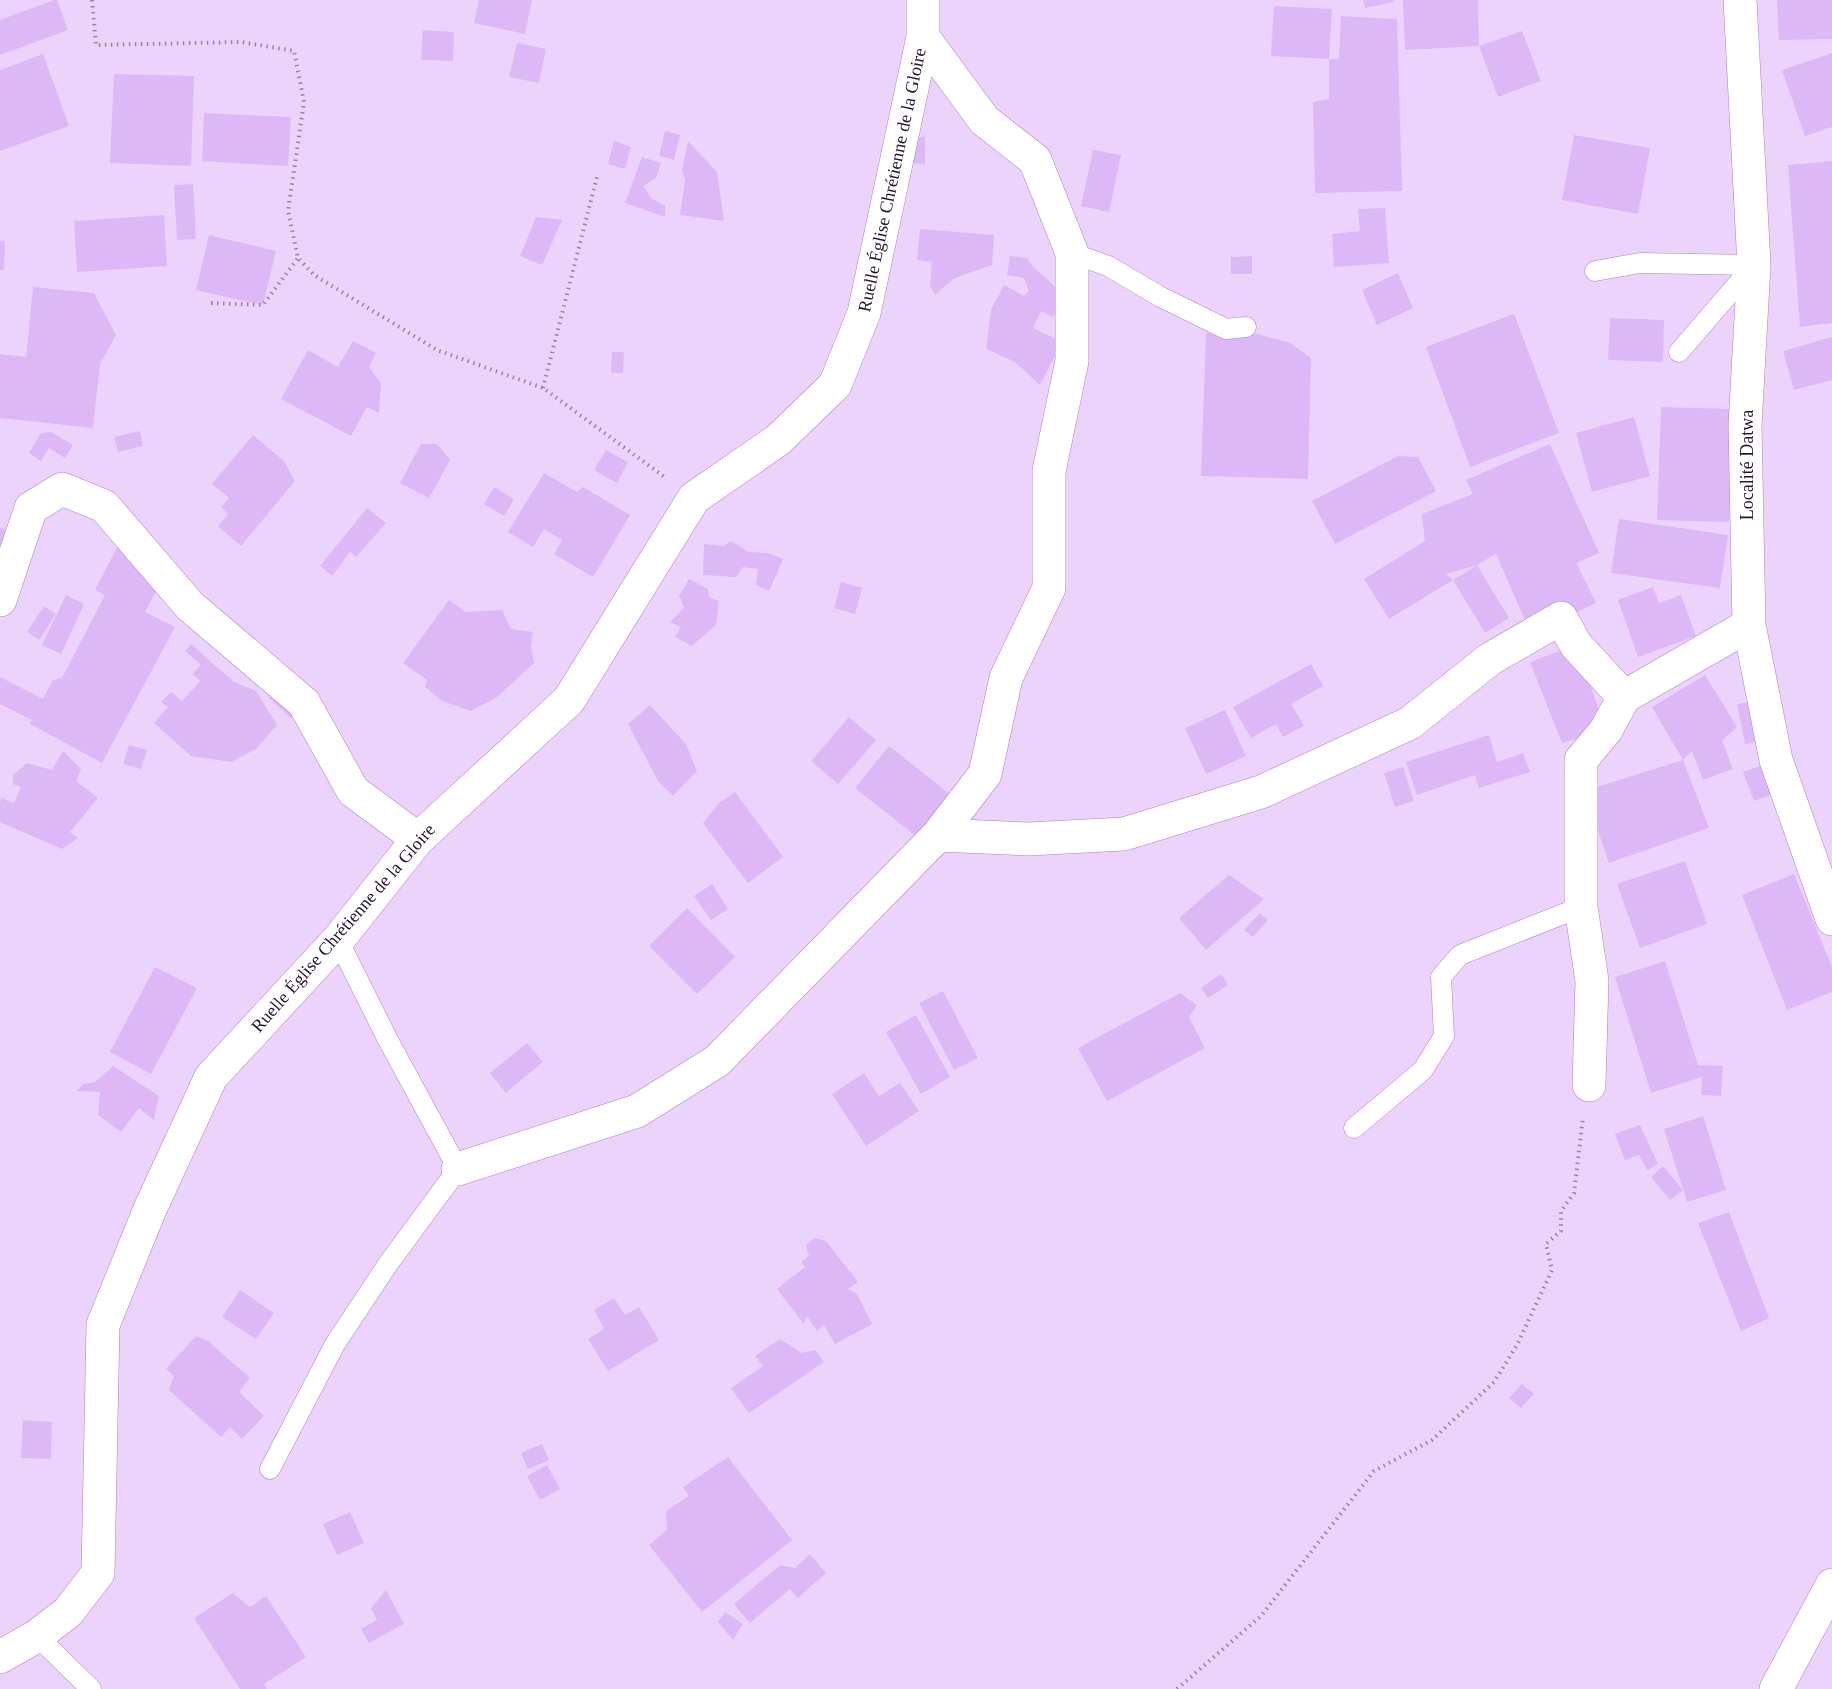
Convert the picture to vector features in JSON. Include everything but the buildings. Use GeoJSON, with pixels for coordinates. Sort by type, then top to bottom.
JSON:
{"type":"FeatureCollection","features":[{"type":"Feature","properties":{"kind":"street","name":"Ruelle Église Chrétienne de la Gloire"},"geometry":{"type":"LineString","coordinates":[[0,1657],[37,1636],[68,1612],[98,1573],[103,1325],[150,1209],[210,1077],[338,940],[418,839],[569,700],[693,498],[778,440],[835,385],[864,313],[923,37],[923,0]]}},
{"type":"Feature","properties":{"kind":"street","name":"Localité Datwa"},"geometry":{"type":"LineString","coordinates":[[1740,0],[1754,266],[1745,425],[1749,625],[1776,760],[1832,919]]}},
{"type":"Feature","properties":{"kind":"street"},"geometry":{"type":"LineString","coordinates":[[458,1169],[637,1111],[717,1060],[938,835],[986,774],[1006,678],[1049,588],[1050,471],[1072,361],[1072,253],[1035,160],[984,120],[923,37]]}},
{"type":"Feature","properties":{"kind":"street"},"geometry":{"type":"LineString","coordinates":[[0,600],[31,508],[62,489],[104,506],[190,606],[304,703],[353,791],[418,839]]}},
{"type":"Feature","properties":{"kind":"street"},"geometry":{"type":"LineString","coordinates":[[938,835],[1029,839],[1124,834],[1261,792],[1410,723],[1490,659],[1561,618],[1576,645],[1624,697]]}},
{"type":"Feature","properties":{"kind":"street"},"geometry":{"type":"LineString","coordinates":[[1589,1085],[1592,981],[1581,907],[1581,760],[1606,730],[1624,697],[1749,625]]}},
{"type":"Feature","properties":{"kind":"street"},"geometry":{"type":"LineString","coordinates":[[1776,1689],[1832,1585]]}},
{"type":"Feature","properties":{"kind":"lane"},"geometry":{"type":"LineString","coordinates":[[1072,253],[1108,266],[1161,297],[1226,328],[1246,327]]}},
{"type":"Feature","properties":{"kind":"lane"},"geometry":{"type":"LineString","coordinates":[[1595,271],[1640,263],[1754,266]]}},
{"type":"Feature","properties":{"kind":"lane"},"geometry":{"type":"LineString","coordinates":[[1679,352],[1754,266]]}},
{"type":"Feature","properties":{"kind":"lane"},"geometry":{"type":"LineString","coordinates":[[1354,1128],[1424,1070],[1444,1036],[1441,977],[1460,955],[1581,907]]}},
{"type":"Feature","properties":{"kind":"lane"},"geometry":{"type":"LineString","coordinates":[[270,1469],[335,1344],[388,1264],[458,1169],[388,1040],[338,940]]}},
{"type":"Feature","properties":{"kind":"lane"},"geometry":{"type":"LineString","coordinates":[[37,1636],[91,1689]]}},
{"type":"Feature","properties":{"kind":"path"},"geometry":{"type":"LineString","coordinates":[[92,0],[96,45],[241,42],[294,51],[304,102],[288,211],[298,258],[314,275],[437,350],[543,388],[693,498]]}},
{"type":"Feature","properties":{"kind":"path"},"geometry":{"type":"LineString","coordinates":[[543,388],[598,173]]}},
{"type":"Feature","properties":{"kind":"path"},"geometry":{"type":"LineString","coordinates":[[211,303],[263,305],[298,258]]}},
{"type":"Feature","properties":{"kind":"path"},"geometry":{"type":"LineString","coordinates":[[1177,1689],[1261,1616],[1374,1471],[1432,1440],[1494,1382],[1511,1355],[1552,1270],[1546,1244],[1561,1231],[1561,1211],[1574,1193],[1578,1142],[1589,1085]]}}]}
